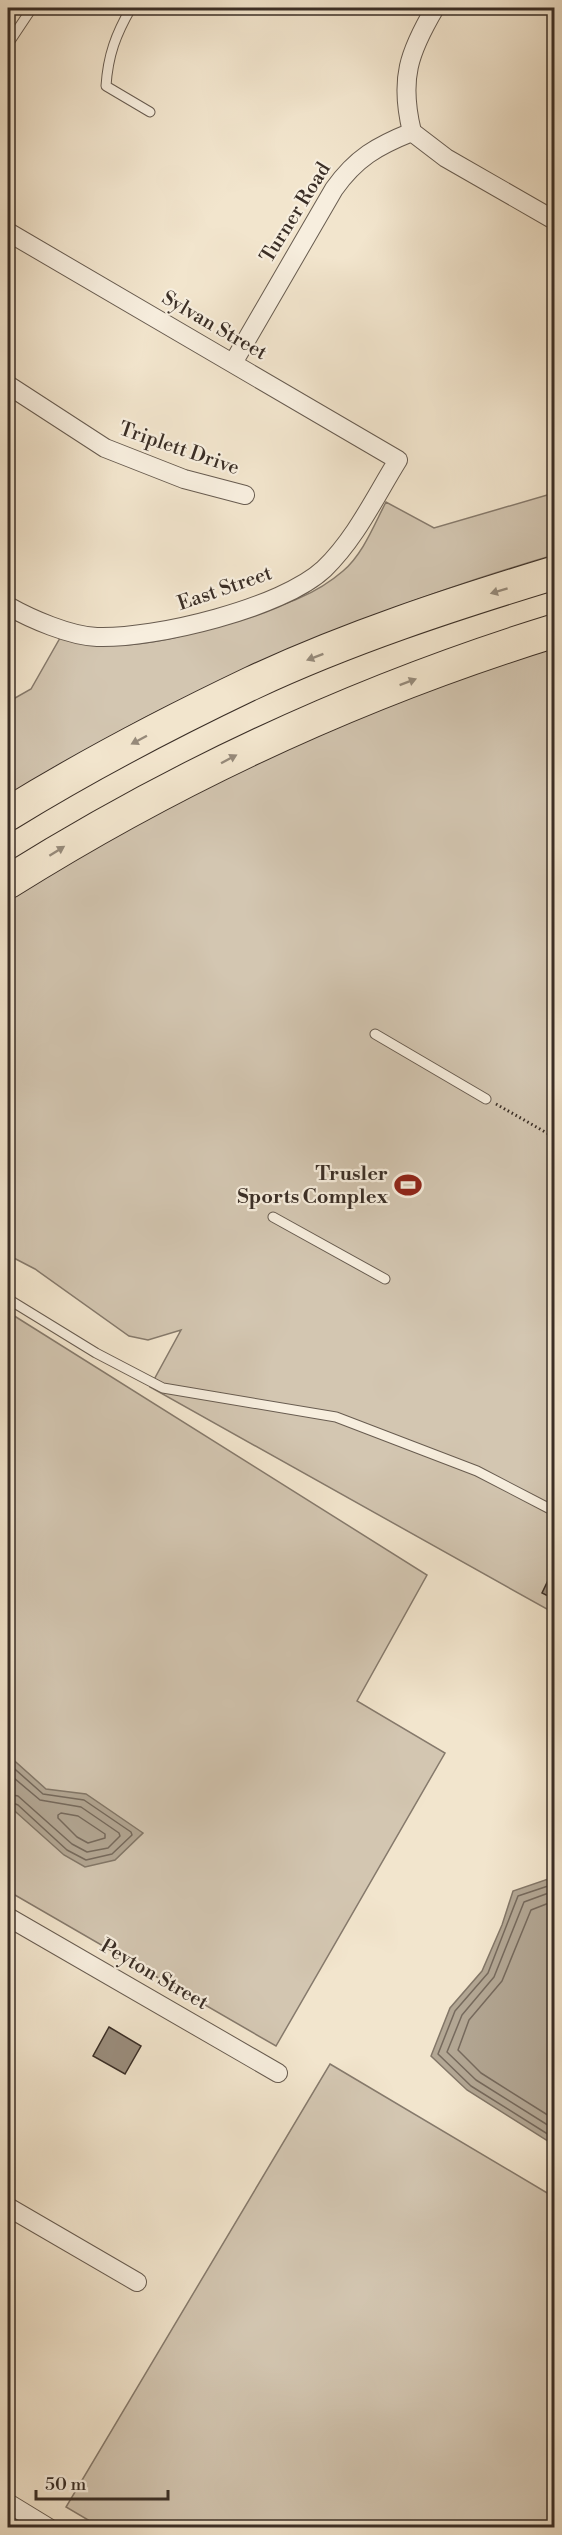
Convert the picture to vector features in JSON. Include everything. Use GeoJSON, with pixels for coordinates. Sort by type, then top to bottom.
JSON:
{"type":"FeatureCollection","features":[{"type":"Feature","properties":{"kind":"highway"},"geometry":{"type":"LineString","coordinates":[[8,814],[66,778],[253,683],[452,605],[555,573]]}},
{"type":"Feature","properties":{"kind":"highway"},"geometry":{"type":"LineString","coordinates":[[8,882],[64,846],[249,749],[488,651],[555,631]]}},
{"type":"Feature","properties":{"kind":"street"},"geometry":{"type":"LineString","coordinates":[[435,8],[416,40],[408,65],[406,94],[412,132],[446,158],[555,220]]}},
{"type":"Feature","properties":{"kind":"street","name":"Turner Road"},"geometry":{"type":"LineString","coordinates":[[233,363],[334,189],[347,171],[366,154],[412,132]]}},
{"type":"Feature","properties":{"kind":"street","name":"Sylvan Street"},"geometry":{"type":"LineString","coordinates":[[8,232],[398,460]]}},
{"type":"Feature","properties":{"kind":"street","name":"Triplett Drive"},"geometry":{"type":"LineString","coordinates":[[8,386],[105,448],[184,479],[245,495]]}},
{"type":"Feature","properties":{"kind":"street","name":"East Street"},"geometry":{"type":"LineString","coordinates":[[8,606],[25,615],[96,637],[128,636],[192,626],[252,607],[300,586],[323,570],[347,544],[398,460]]}},
{"type":"Feature","properties":{"kind":"street","name":"Peyton Street"},"geometry":{"type":"LineString","coordinates":[[8,1917],[278,2073]]}},
{"type":"Feature","properties":{"kind":"street"},"geometry":{"type":"LineString","coordinates":[[8,2207],[137,2282]]}},
{"type":"Feature","properties":{"kind":"street"},"geometry":{"type":"LineString","coordinates":[[8,2503],[49,2528]]}},
{"type":"Feature","properties":{"kind":"lane"},"geometry":{"type":"LineString","coordinates":[[8,44],[32,8]]}},
{"type":"Feature","properties":{"kind":"lane"},"geometry":{"type":"LineString","coordinates":[[131,8],[118,30],[107,61],[106,86],[150,112]]}},
{"type":"Feature","properties":{"kind":"lane"},"geometry":{"type":"LineString","coordinates":[[375,1034],[486,1098]]}},
{"type":"Feature","properties":{"kind":"lane"},"geometry":{"type":"LineString","coordinates":[[273,1217],[385,1279]]}},
{"type":"Feature","properties":{"kind":"lane"},"geometry":{"type":"LineString","coordinates":[[8,1299],[96,1353],[163,1388],[336,1417],[477,1471],[555,1511]]}},
{"type":"Feature","properties":{"kind":"path"},"geometry":{"type":"LineString","coordinates":[[486,1098],[555,1137]]}},
{"type":"Feature","properties":{"kind":"shaded area"},"geometry":{"type":"Polygon","coordinates":[[[554,493],[554,555],[402,605],[254,665],[139,721],[8,796],[8,702],[31,689],[60,638],[101,645],[138,644],[174,638],[296,600],[332,580],[350,564],[367,539],[386,502],[434,528],[554,493]]]}},
{"type":"Feature","properties":{"kind":"shaded area"},"geometry":{"type":"Polygon","coordinates":[[[554,645],[554,1613],[150,1387],[181,1330],[148,1340],[129,1336],[35,1269],[8,1255],[8,897],[178,799],[382,706],[554,645]]]}},
{"type":"Feature","properties":{"kind":"shaded area"},"geometry":{"type":"Polygon","coordinates":[[[8,1312],[427,1575],[357,1701],[445,1753],[276,2046],[8,1891],[8,1312]]]}},
{"type":"Feature","properties":{"kind":"shaded area"},"geometry":{"type":"Polygon","coordinates":[[[330,2064],[554,2197],[554,2527],[100,2527],[66,2507],[330,2064]]]}},
{"type":"Feature","properties":{"kind":"water"},"geometry":{"type":"Polygon","coordinates":[[[8,1755],[46,1789],[86,1794],[143,1833],[115,1860],[85,1867],[64,1855],[8,1805],[8,1755]]]}},
{"type":"Feature","properties":{"kind":"water"},"geometry":{"type":"Polygon","coordinates":[[[554,1877],[554,2145],[467,2090],[431,2056],[450,2008],[482,1971],[502,1925],[513,1891],[554,1877]]]}},
{"type":"Feature","properties":{"kind":"building"},"geometry":{"type":"Polygon","coordinates":[[[554,1568],[554,1599],[542,1593],[554,1568]]]}},
{"type":"Feature","properties":{"kind":"building"},"geometry":{"type":"Polygon","coordinates":[[[109,2027],[141,2046],[125,2074],[93,2056],[109,2027]]]}},
{"type":"Feature","properties":{"kind":"place","name":"Trusler Sports Complex"},"geometry":{"type":"Point","coordinates":[408,1185]}}]}
